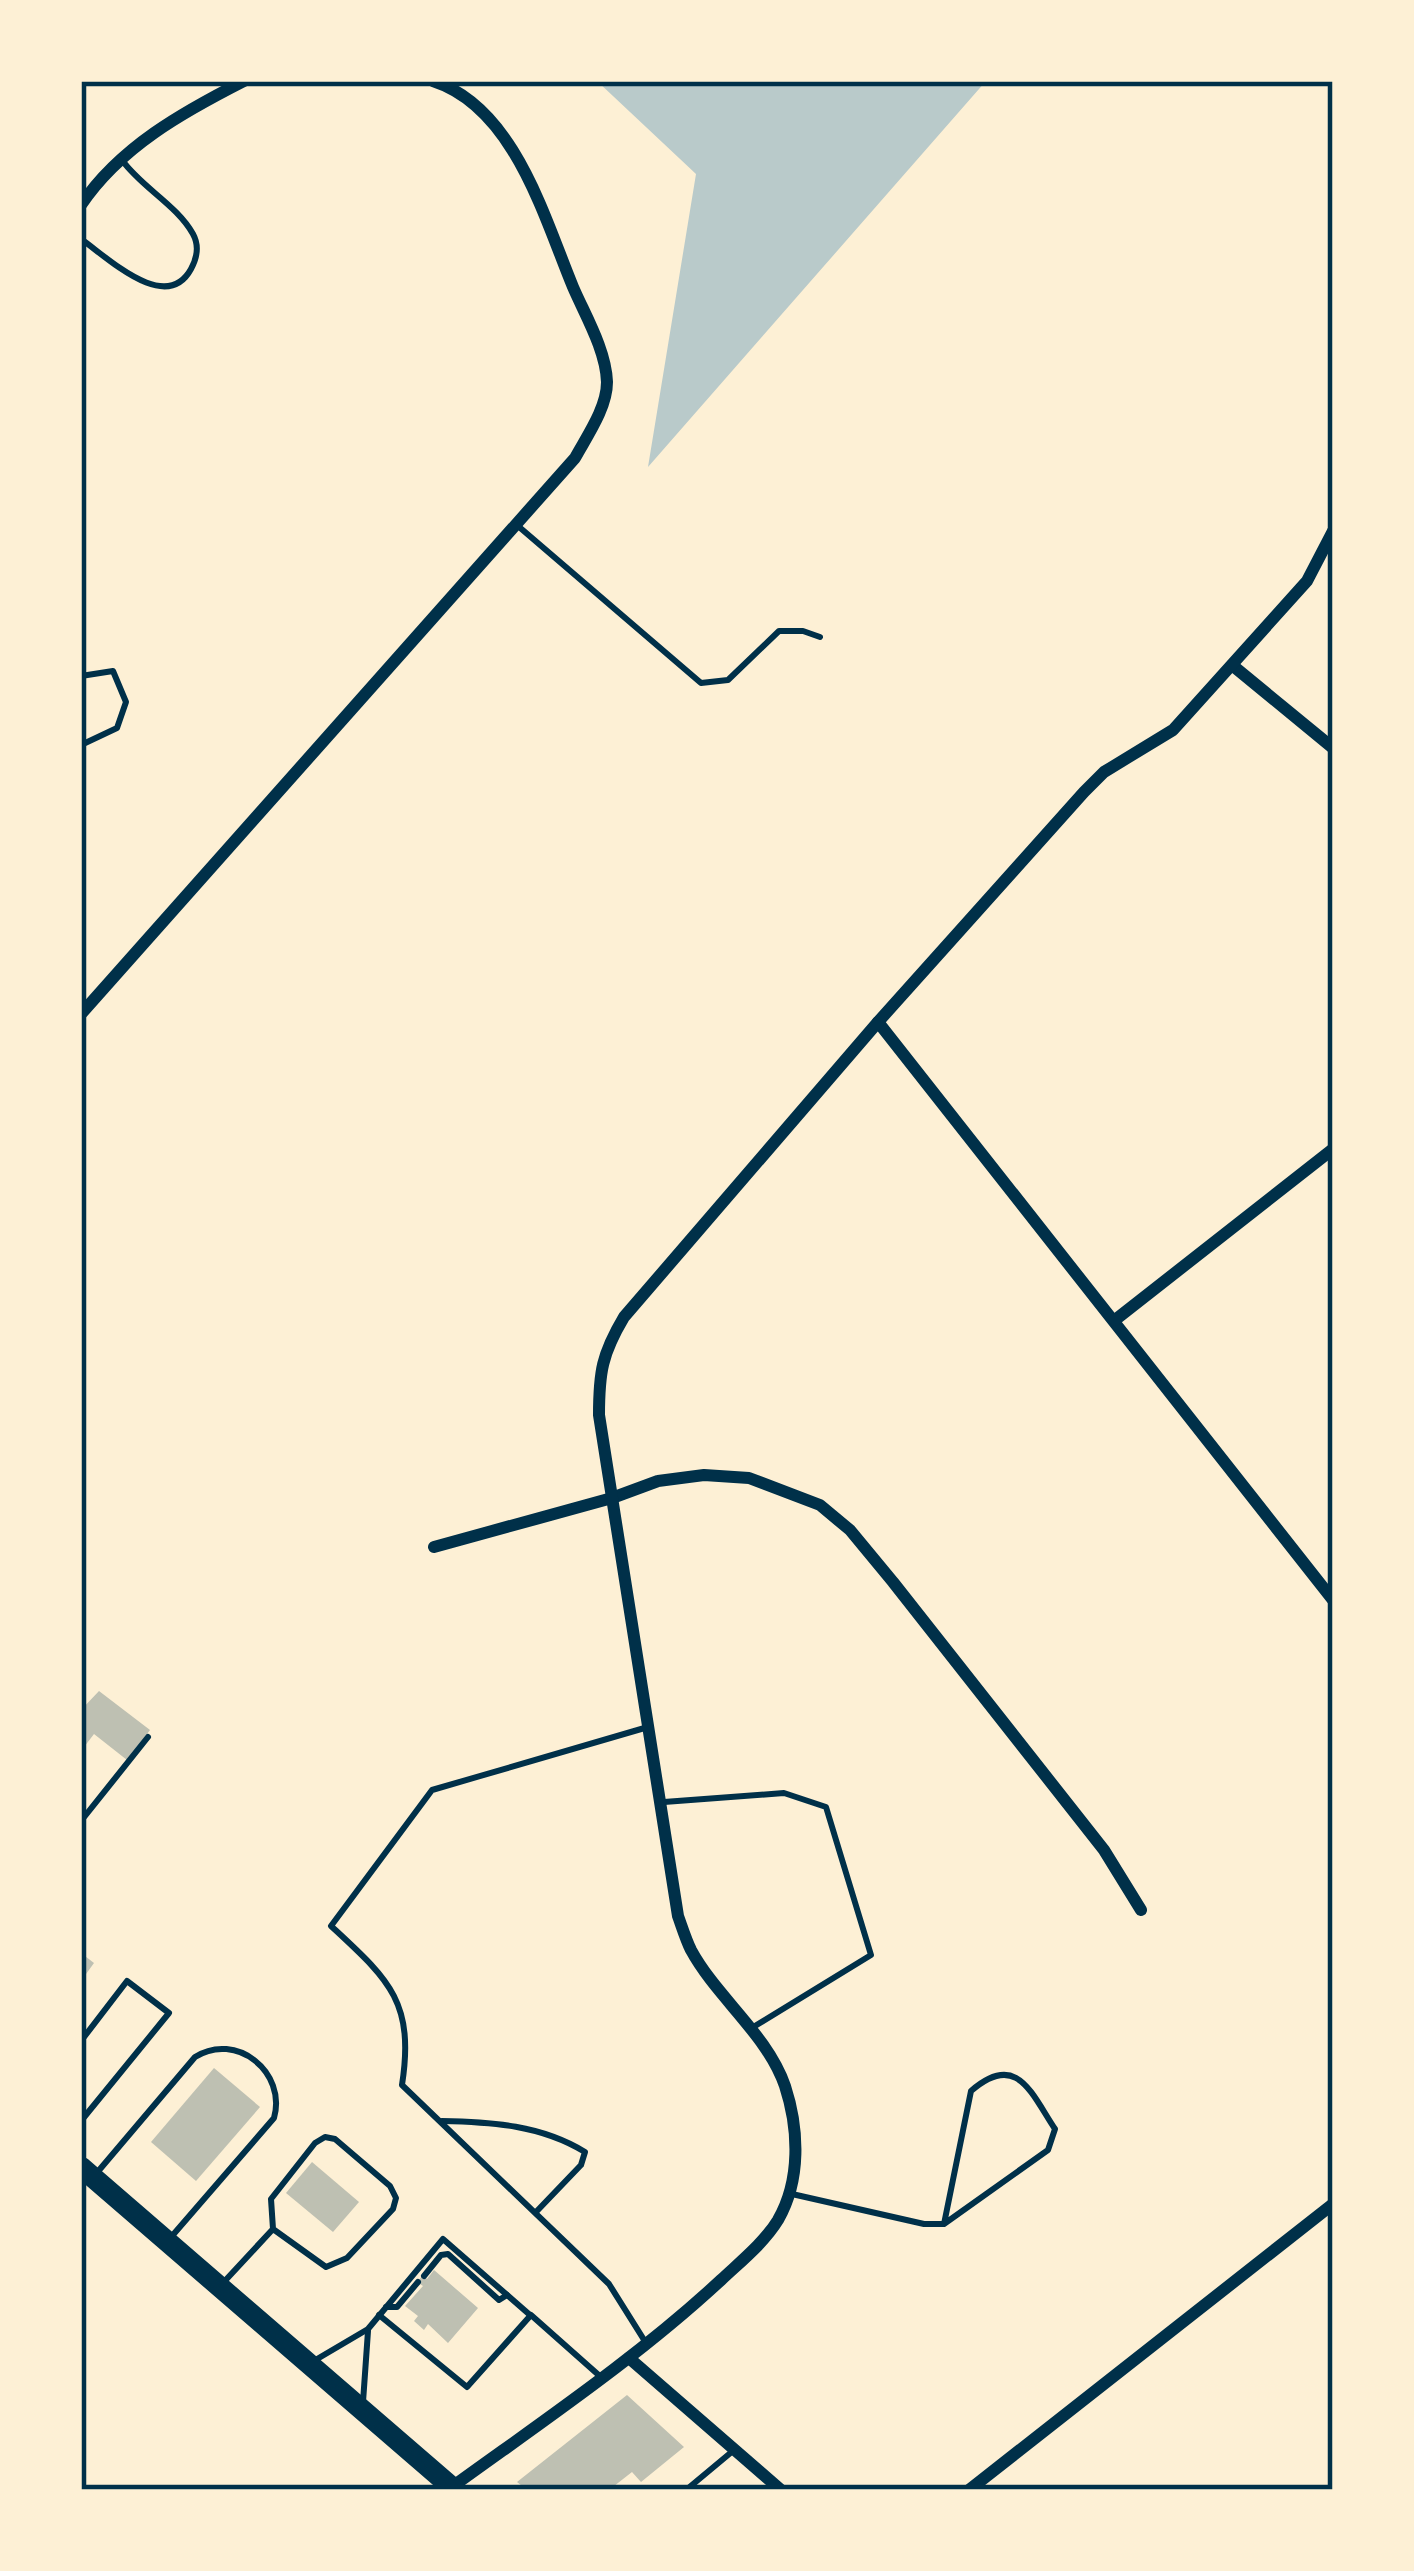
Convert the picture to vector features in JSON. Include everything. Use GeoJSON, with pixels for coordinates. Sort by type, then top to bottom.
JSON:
{"type":"FeatureCollection","features":[{"type":"Feature","properties":{"kind":"main road"},"geometry":{"type":"LineString","coordinates":[[87,2173],[453,2488]]}},
{"type":"Feature","properties":{"kind":"street"},"geometry":{"type":"LineString","coordinates":[[200,81],[207,100]]}},
{"type":"Feature","properties":{"kind":"street"},"geometry":{"type":"LineString","coordinates":[[81,205],[150,135],[244,81]]}},
{"type":"Feature","properties":{"kind":"street"},"geometry":{"type":"LineString","coordinates":[[81,1014],[575,458],[595,422],[607,384],[599,349],[545,208],[520,160],[486,119],[449,86],[433,81]]}},
{"type":"Feature","properties":{"kind":"street"},"geometry":{"type":"LineString","coordinates":[[453,2488],[629,2358],[756,2246],[778,2220],[796,2146],[793,2112],[782,2079],[691,1949],[678,1916],[599,1415],[599,1372],[608,1345],[624,1317],[1084,792],[1104,772],[1173,730],[1307,581],[1333,531]]}},
{"type":"Feature","properties":{"kind":"street"},"geometry":{"type":"LineString","coordinates":[[1232,664],[1333,748]]}},
{"type":"Feature","properties":{"kind":"street"},"geometry":{"type":"LineString","coordinates":[[878,1022],[1333,1600]]}},
{"type":"Feature","properties":{"kind":"street"},"geometry":{"type":"LineString","coordinates":[[1115,1320],[1333,1149]]}},
{"type":"Feature","properties":{"kind":"street"},"geometry":{"type":"LineString","coordinates":[[434,1547],[658,1481],[704,1475],[749,1478],[820,1505],[850,1530],[908,1600],[1104,1850],[1141,1910]]}},
{"type":"Feature","properties":{"kind":"street"},"geometry":{"type":"LineString","coordinates":[[969,2490],[1333,2204]]}},
{"type":"Feature","properties":{"kind":"street"},"geometry":{"type":"LineString","coordinates":[[629,2358],[782,2490]]}},
{"type":"Feature","properties":{"kind":"lane"},"geometry":{"type":"LineString","coordinates":[[81,239],[149,286],[167,286],[187,276],[196,257],[196,238],[136,181],[122,160]]}},
{"type":"Feature","properties":{"kind":"lane"},"geometry":{"type":"LineString","coordinates":[[516,523],[700,683],[728,680],[779,631],[820,637]]}},
{"type":"Feature","properties":{"kind":"lane"},"geometry":{"type":"LineString","coordinates":[[81,676],[113,671],[126,702],[117,728],[81,745]]}},
{"type":"Feature","properties":{"kind":"lane"},"geometry":{"type":"LineString","coordinates":[[646,2343],[609,2284],[402,2085],[406,2055],[399,2000],[378,1970],[331,1926],[432,1790],[648,1726]]}},
{"type":"Feature","properties":{"kind":"lane"},"geometry":{"type":"LineString","coordinates":[[81,1821],[148,1737]]}},
{"type":"Feature","properties":{"kind":"lane"},"geometry":{"type":"LineString","coordinates":[[660,1803],[784,1793],[826,1807],[871,1954],[750,2030]]}},
{"type":"Feature","properties":{"kind":"lane"},"geometry":{"type":"LineString","coordinates":[[81,2042],[128,1981],[169,2013],[81,2121]]}},
{"type":"Feature","properties":{"kind":"lane"},"geometry":{"type":"LineString","coordinates":[[87,2173],[195,2056],[210,2047],[229,2045],[250,2059],[275,2085],[274,2118],[168,2242]]}},
{"type":"Feature","properties":{"kind":"lane"},"geometry":{"type":"LineString","coordinates":[[788,2193],[924,2224],[944,2224],[1048,2150],[1055,2129],[1023,2081],[1008,2073],[988,2076],[971,2091],[944,2224]]}},
{"type":"Feature","properties":{"kind":"lane"},"geometry":{"type":"LineString","coordinates":[[439,2120],[501,2122],[565,2140],[585,2152],[581,2165],[535,2213]]}},
{"type":"Feature","properties":{"kind":"lane"},"geometry":{"type":"LineString","coordinates":[[219,2286],[273,2230],[271,2199],[315,2143],[325,2138],[335,2139],[389,2186],[396,2198],[393,2209],[347,2258],[326,2267],[273,2230]]}},
{"type":"Feature","properties":{"kind":"lane"},"geometry":{"type":"LineString","coordinates":[[309,2364],[368,2329],[443,2239],[602,2378]]}},
{"type":"Feature","properties":{"kind":"lane"},"geometry":{"type":"LineString","coordinates":[[386,2307],[397,2307],[441,2255],[448,2254],[499,2300],[508,2295]]}},
{"type":"Feature","properties":{"kind":"lane"},"geometry":{"type":"LineString","coordinates":[[379,2315],[467,2387],[531,2315]]}},
{"type":"Feature","properties":{"kind":"lane"},"geometry":{"type":"LineString","coordinates":[[363,2412],[368,2329]]}},
{"type":"Feature","properties":{"kind":"lane"},"geometry":{"type":"LineString","coordinates":[[686,2490],[735,2450]]}},
{"type":"Feature","properties":{"kind":"shaded area"},"geometry":{"type":"Polygon","coordinates":[[[597,81],[986,81],[648,467],[696,174],[597,81]]]}},
{"type":"Feature","properties":{"kind":"building"},"geometry":{"type":"Polygon","coordinates":[[[99,1691],[150,1730],[127,1760],[94,1734],[81,1751],[81,1710],[99,1691]]]}},
{"type":"Feature","properties":{"kind":"building"},"geometry":{"type":"Polygon","coordinates":[[[81,1953],[94,1963],[81,1981],[81,1953]]]}},
{"type":"Feature","properties":{"kind":"building"},"geometry":{"type":"Polygon","coordinates":[[[214,2068],[260,2107],[196,2181],[151,2142],[214,2068]]]}},
{"type":"Feature","properties":{"kind":"building"},"geometry":{"type":"Polygon","coordinates":[[[312,2162],[359,2202],[333,2232],[286,2193],[312,2162]]]}},
{"type":"Feature","properties":{"kind":"building"},"geometry":{"type":"Polygon","coordinates":[[[434,2270],[478,2308],[448,2343],[428,2324],[424,2330],[414,2321],[418,2316],[405,2306],[423,2286],[417,2282],[434,2270]]]}},
{"type":"Feature","properties":{"kind":"building"},"geometry":{"type":"Polygon","coordinates":[[[627,2395],[684,2447],[641,2482],[632,2472],[609,2490],[527,2490],[517,2482],[627,2395]]]}}]}
